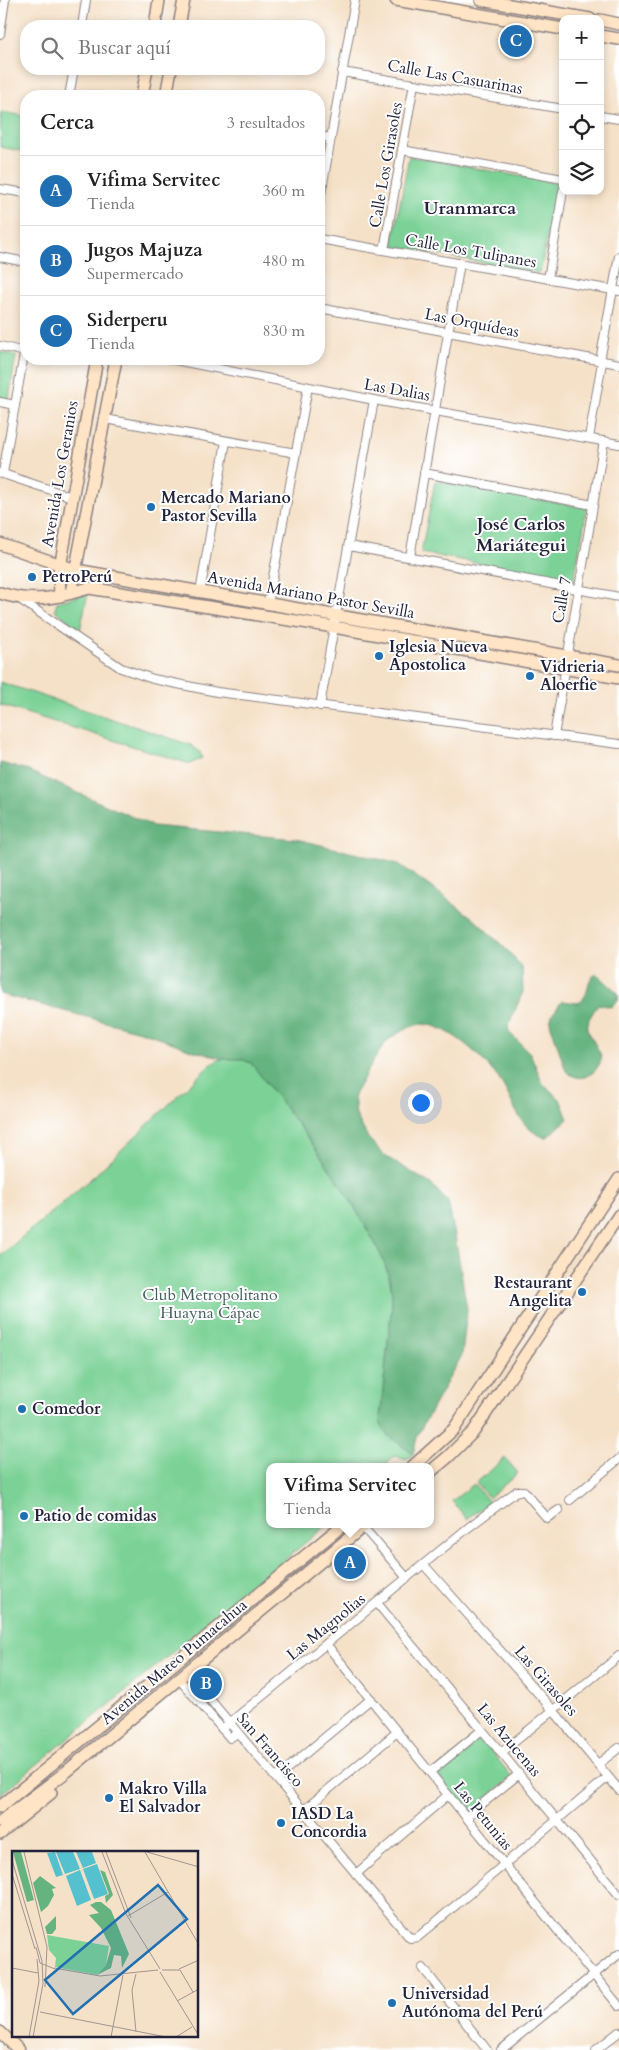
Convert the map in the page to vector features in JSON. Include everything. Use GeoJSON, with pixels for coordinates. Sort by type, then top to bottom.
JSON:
{"type":"FeatureCollection","features":[{"type":"Feature","properties":{"kind":"main road"},"geometry":{"type":"LineString","coordinates":[[156,20],[159,0]]}},
{"type":"Feature","properties":{"kind":"main road"},"geometry":{"type":"LineString","coordinates":[[180,20],[184,0]]}},
{"type":"Feature","properties":{"kind":"main road"},"geometry":{"type":"LineString","coordinates":[[396,0],[559,28]]}},
{"type":"Feature","properties":{"kind":"main road"},"geometry":{"type":"LineString","coordinates":[[481,0],[567,15]]}},
{"type":"Feature","properties":{"kind":"main road"},"geometry":{"type":"LineString","coordinates":[[604,21],[619,24]]}},
{"type":"Feature","properties":{"kind":"main road"},"geometry":{"type":"LineString","coordinates":[[604,37],[619,39]]}},
{"type":"Feature","properties":{"kind":"main road"},"geometry":{"type":"LineString","coordinates":[[143,90],[146,75]]}},
{"type":"Feature","properties":{"kind":"main road"},"geometry":{"type":"LineString","coordinates":[[167,90],[170,75]]}},
{"type":"Feature","properties":{"kind":"main road","name":"Avenida Los Geranios"},"geometry":{"type":"LineString","coordinates":[[66,595],[60,565],[96,365]]}},
{"type":"Feature","properties":{"kind":"main road","name":"Avenida Los Geranios"},"geometry":{"type":"LineString","coordinates":[[66,595],[76,570],[115,365]]}},
{"type":"Feature","properties":{"kind":"main road","name":"Avenida Mariano Pastor Sevilla"},"geometry":{"type":"LineString","coordinates":[[0,544],[76,570],[268,604],[335,622],[619,678]]}},
{"type":"Feature","properties":{"kind":"main road"},"geometry":{"type":"LineString","coordinates":[[64,544],[80,546]]}},
{"type":"Feature","properties":{"kind":"main road","name":"Avenida Mariano Pastor Sevilla"},"geometry":{"type":"LineString","coordinates":[[0,593],[21,600],[66,595],[89,588],[335,622],[619,665]]}},
{"type":"Feature","properties":{"kind":"main road"},"geometry":{"type":"LineString","coordinates":[[416,1463],[454,1429],[619,1179]]}},
{"type":"Feature","properties":{"kind":"main road"},"geometry":{"type":"LineString","coordinates":[[434,1469],[474,1431],[619,1215]]}},
{"type":"Feature","properties":{"kind":"main road","name":"Avenida Mateo Pumacahua"},"geometry":{"type":"LineString","coordinates":[[0,1807],[339,1528]]}},
{"type":"Feature","properties":{"kind":"main road","name":"Avenida Mateo Pumacahua"},"geometry":{"type":"LineString","coordinates":[[0,1822],[66,1772],[362,1528]]}},
{"type":"Feature","properties":{"kind":"main road"},"geometry":{"type":"LineString","coordinates":[[0,1834],[113,1742],[132,1718]]}},
{"type":"Feature","properties":{"kind":"main road"},"geometry":{"type":"LineString","coordinates":[[0,2032],[19,2050]]}},
{"type":"Feature","properties":{"kind":"street"},"geometry":{"type":"LineString","coordinates":[[0,34],[5,0]]}},
{"type":"Feature","properties":{"kind":"street"},"geometry":{"type":"LineString","coordinates":[[83,20],[86,0]]}},
{"type":"Feature","properties":{"kind":"street"},"geometry":{"type":"LineString","coordinates":[[325,172],[355,0]]}},
{"type":"Feature","properties":{"kind":"street","name":"Calle Las Casuarinas"},"geometry":{"type":"LineString","coordinates":[[342,72],[559,108]]}},
{"type":"Feature","properties":{"kind":"street"},"geometry":{"type":"LineString","coordinates":[[71,90],[73,75]]}},
{"type":"Feature","properties":{"kind":"street","name":"Calle Los Girasoles"},"geometry":{"type":"LineString","coordinates":[[384,250],[414,84]]}},
{"type":"Feature","properties":{"kind":"street"},"geometry":{"type":"LineString","coordinates":[[604,117],[619,119]]}},
{"type":"Feature","properties":{"kind":"street"},"geometry":{"type":"LineString","coordinates":[[325,137],[331,138]]}},
{"type":"Feature","properties":{"kind":"street"},"geometry":{"type":"LineString","coordinates":[[402,150],[559,178]]}},
{"type":"Feature","properties":{"kind":"street"},"geometry":{"type":"LineString","coordinates":[[0,189],[20,192]]}},
{"type":"Feature","properties":{"kind":"street"},"geometry":{"type":"LineString","coordinates":[[548,279],[562,195]]}},
{"type":"Feature","properties":{"kind":"street","name":"Calle Los Tulipanes"},"geometry":{"type":"LineString","coordinates":[[325,240],[616,290]]}},
{"type":"Feature","properties":{"kind":"street"},"geometry":{"type":"LineString","coordinates":[[589,438],[601,362],[616,290],[619,256]]}},
{"type":"Feature","properties":{"kind":"street"},"geometry":{"type":"LineString","coordinates":[[0,258],[20,261]]}},
{"type":"Feature","properties":{"kind":"street"},"geometry":{"type":"LineString","coordinates":[[410,557],[460,263]]}},
{"type":"Feature","properties":{"kind":"street","name":"Las Orquídeas"},"geometry":{"type":"LineString","coordinates":[[325,309],[619,364]]}},
{"type":"Feature","properties":{"kind":"street"},"geometry":{"type":"LineString","coordinates":[[0,346],[20,351]]}},
{"type":"Feature","properties":{"kind":"street"},"geometry":{"type":"LineString","coordinates":[[23,365],[1,473],[72,497]]}},
{"type":"Feature","properties":{"kind":"street","name":"Las Dalias"},"geometry":{"type":"LineString","coordinates":[[209,365],[374,400],[619,444]]}},
{"type":"Feature","properties":{"kind":"street"},"geometry":{"type":"LineString","coordinates":[[268,604],[308,387]]}},
{"type":"Feature","properties":{"kind":"street"},"geometry":{"type":"LineString","coordinates":[[320,706],[374,400]]}},
{"type":"Feature","properties":{"kind":"street"},"geometry":{"type":"LineString","coordinates":[[0,402],[15,405]]}},
{"type":"Feature","properties":{"kind":"street"},"geometry":{"type":"LineString","coordinates":[[104,419],[296,453]]}},
{"type":"Feature","properties":{"kind":"street"},"geometry":{"type":"LineString","coordinates":[[200,592],[226,441]]}},
{"type":"Feature","properties":{"kind":"street","name":"Calle 7"},"geometry":{"type":"LineString","coordinates":[[554,736],[566,656],[604,441]]}},
{"type":"Feature","properties":{"kind":"street"},"geometry":{"type":"LineString","coordinates":[[424,473],[593,505]]}},
{"type":"Feature","properties":{"kind":"street"},"geometry":{"type":"LineString","coordinates":[[349,546],[619,597]]}},
{"type":"Feature","properties":{"kind":"street"},"geometry":{"type":"LineString","coordinates":[[21,600],[121,668],[153,679],[217,692],[619,744]]}},
{"type":"Feature","properties":{"kind":"street"},"geometry":{"type":"LineString","coordinates":[[570,1500],[619,1459]]}},
{"type":"Feature","properties":{"kind":"street","name":"Las Magnolias"},"geometry":{"type":"LineString","coordinates":[[222,1729],[424,1564],[517,1491],[524,1491],[547,1518],[559,1510]]}},
{"type":"Feature","properties":{"kind":"street"},"geometry":{"type":"LineString","coordinates":[[366,1528],[407,1578]]}},
{"type":"Feature","properties":{"kind":"street","name":"Las Girasoles"},"geometry":{"type":"LineString","coordinates":[[424,1564],[554,1710],[619,1790]]}},
{"type":"Feature","properties":{"kind":"street","name":"Las Azucenas"},"geometry":{"type":"LineString","coordinates":[[377,1603],[619,1895]]}},
{"type":"Feature","properties":{"kind":"street","name":"Las Petunias"},"geometry":{"type":"LineString","coordinates":[[326,1644],[619,2006]]}},
{"type":"Feature","properties":{"kind":"street"},"geometry":{"type":"LineString","coordinates":[[501,1753],[619,1656]]}},
{"type":"Feature","properties":{"kind":"street","name":"San Francisco"},"geometry":{"type":"LineString","coordinates":[[183,1675],[229,1724],[304,1810],[410,1938],[418,1937],[504,1864]]}},
{"type":"Feature","properties":{"kind":"street","name":"San Francisco"},"geometry":{"type":"LineString","coordinates":[[183,1675],[230,1738],[237,1733]]}},
{"type":"Feature","properties":{"kind":"street"},"geometry":{"type":"LineString","coordinates":[[276,1778],[371,1699]]}},
{"type":"Feature","properties":{"kind":"street"},"geometry":{"type":"LineString","coordinates":[[430,1772],[482,1730]]}},
{"type":"Feature","properties":{"kind":"street"},"geometry":{"type":"LineString","coordinates":[[304,1810],[397,1732]]}},
{"type":"Feature","properties":{"kind":"street"},"geometry":{"type":"LineString","coordinates":[[598,1764],[619,1748]]}},
{"type":"Feature","properties":{"kind":"street"},"geometry":{"type":"LineString","coordinates":[[466,1817],[519,1774]]}},
{"type":"Feature","properties":{"kind":"street"},"geometry":{"type":"LineString","coordinates":[[504,1864],[608,1777]]}},
{"type":"Feature","properties":{"kind":"street"},"geometry":{"type":"LineString","coordinates":[[356,1874],[448,1795]]}},
{"type":"Feature","properties":{"kind":"street"},"geometry":{"type":"LineString","coordinates":[[501,2050],[619,1954]]}},
{"type":"Feature","properties":{"kind":"street"},"geometry":{"type":"LineString","coordinates":[[424,1968],[487,2050]]}},
{"type":"Feature","properties":{"kind":"street"},"geometry":{"type":"LineString","coordinates":[[596,2050],[619,2032]]}},
{"type":"Feature","properties":{"kind":"green space"},"geometry":{"type":"Polygon","coordinates":[[[1,112],[20,115],[20,151],[0,147],[1,112]]]}},
{"type":"Feature","properties":{"kind":"green space"},"geometry":{"type":"Polygon","coordinates":[[[409,156],[557,183],[540,273],[392,246],[409,156]]]}},
{"type":"Feature","properties":{"kind":"green space"},"geometry":{"type":"Polygon","coordinates":[[[0,352],[16,355],[9,399],[0,398],[0,352]]]}},
{"type":"Feature","properties":{"kind":"green space"},"geometry":{"type":"Polygon","coordinates":[[[435,481],[587,508],[574,580],[421,553],[435,481]]]}},
{"type":"Feature","properties":{"kind":"green space"},"geometry":{"type":"Polygon","coordinates":[[[88,593],[80,630],[55,610],[57,602],[88,593]]]}},
{"type":"Feature","properties":{"kind":"green space"},"geometry":{"type":"Polygon","coordinates":[[[0,682],[191,745],[200,752],[202,758],[190,764],[0,705],[0,682]]]}},
{"type":"Feature","properties":{"kind":"green space"},"geometry":{"type":"Polygon","coordinates":[[[0,763],[24,769],[153,826],[296,839],[399,864],[473,918],[522,967],[523,992],[508,1026],[509,1032],[530,1053],[543,1084],[560,1099],[568,1119],[546,1138],[524,1124],[504,1087],[490,1067],[480,1057],[457,1038],[433,1026],[415,1025],[387,1041],[354,1095],[356,1115],[368,1138],[385,1156],[431,1184],[448,1202],[455,1235],[467,1309],[462,1355],[418,1434],[413,1454],[386,1434],[380,1421],[392,1304],[390,1281],[383,1260],[337,1179],[251,1063],[241,1059],[224,1059],[191,1050],[147,1033],[0,994],[0,763]]]}},
{"type":"Feature","properties":{"kind":"green space"},"geometry":{"type":"Polygon","coordinates":[[[597,974],[618,993],[618,1000],[611,1007],[598,1004],[589,1019],[587,1029],[602,1057],[592,1073],[588,1076],[577,1077],[566,1071],[550,1023],[552,1015],[562,1001],[578,1003],[583,999],[590,980],[597,974]]]}},
{"type":"Feature","properties":{"kind":"green space","name":"Club Metropolitano Huayna Cápac"},"geometry":{"type":"Polygon","coordinates":[[[241,1059],[251,1063],[295,1120],[350,1199],[383,1260],[390,1281],[392,1304],[380,1417],[386,1434],[413,1454],[406,1460],[395,1456],[388,1463],[266,1463],[266,1528],[323,1528],[0,1795],[0,1256],[94,1176],[209,1066],[218,1060],[241,1059]]]}},
{"type":"Feature","properties":{"kind":"green space"},"geometry":{"type":"Polygon","coordinates":[[[505,1458],[518,1473],[489,1498],[476,1483],[505,1458]]]}},
{"type":"Feature","properties":{"kind":"green space"},"geometry":{"type":"Polygon","coordinates":[[[474,1484],[489,1502],[467,1519],[452,1501],[474,1484]]]}},
{"type":"Feature","properties":{"kind":"green space"},"geometry":{"type":"Polygon","coordinates":[[[479,1736],[512,1777],[468,1813],[435,1771],[479,1736]]]}},
{"type":"Feature","properties":{"kind":"place","name":"Siderperu"},"geometry":{"type":"Point","coordinates":[516,41]}},
{"type":"Feature","properties":{"kind":"place","name":"Mercado Mariano Pastor Sevilla"},"geometry":{"type":"Point","coordinates":[151,507]}},
{"type":"Feature","properties":{"kind":"place","name":"PetroPerú"},"geometry":{"type":"Point","coordinates":[32,577]}},
{"type":"Feature","properties":{"kind":"place","name":"Iglesia Nueva Apostolica"},"geometry":{"type":"Point","coordinates":[379,656]}},
{"type":"Feature","properties":{"kind":"place","name":"Vidrieria Aloerfie"},"geometry":{"type":"Point","coordinates":[530,676]}},
{"type":"Feature","properties":{"kind":"place","name":"Restaurant Angelita"},"geometry":{"type":"Point","coordinates":[582,1292]}},
{"type":"Feature","properties":{"kind":"place","name":"Comedor"},"geometry":{"type":"Point","coordinates":[22,1409]}},
{"type":"Feature","properties":{"kind":"place","name":"Patio de comidas"},"geometry":{"type":"Point","coordinates":[24,1516]}},
{"type":"Feature","properties":{"kind":"place","name":"Vifima Servitec"},"geometry":{"type":"Point","coordinates":[350,1563]}},
{"type":"Feature","properties":{"kind":"place","name":"Jugos Majuza"},"geometry":{"type":"Point","coordinates":[206,1684]}},
{"type":"Feature","properties":{"kind":"place","name":"Makro Villa El Salvador"},"geometry":{"type":"Point","coordinates":[109,1798]}},
{"type":"Feature","properties":{"kind":"place","name":"IASD La Concordia"},"geometry":{"type":"Point","coordinates":[281,1823]}},
{"type":"Feature","properties":{"kind":"place","name":"Universidad Autónoma del Perú"},"geometry":{"type":"Point","coordinates":[392,2003]}},
{"type":"Feature","properties":{"kind":"district","name":"Uranmarca"},"geometry":{"type":"Point","coordinates":[470,208]}},
{"type":"Feature","properties":{"kind":"district","name":"José Carlos Mariátegui"},"geometry":{"type":"Point","coordinates":[521,534]}}]}
